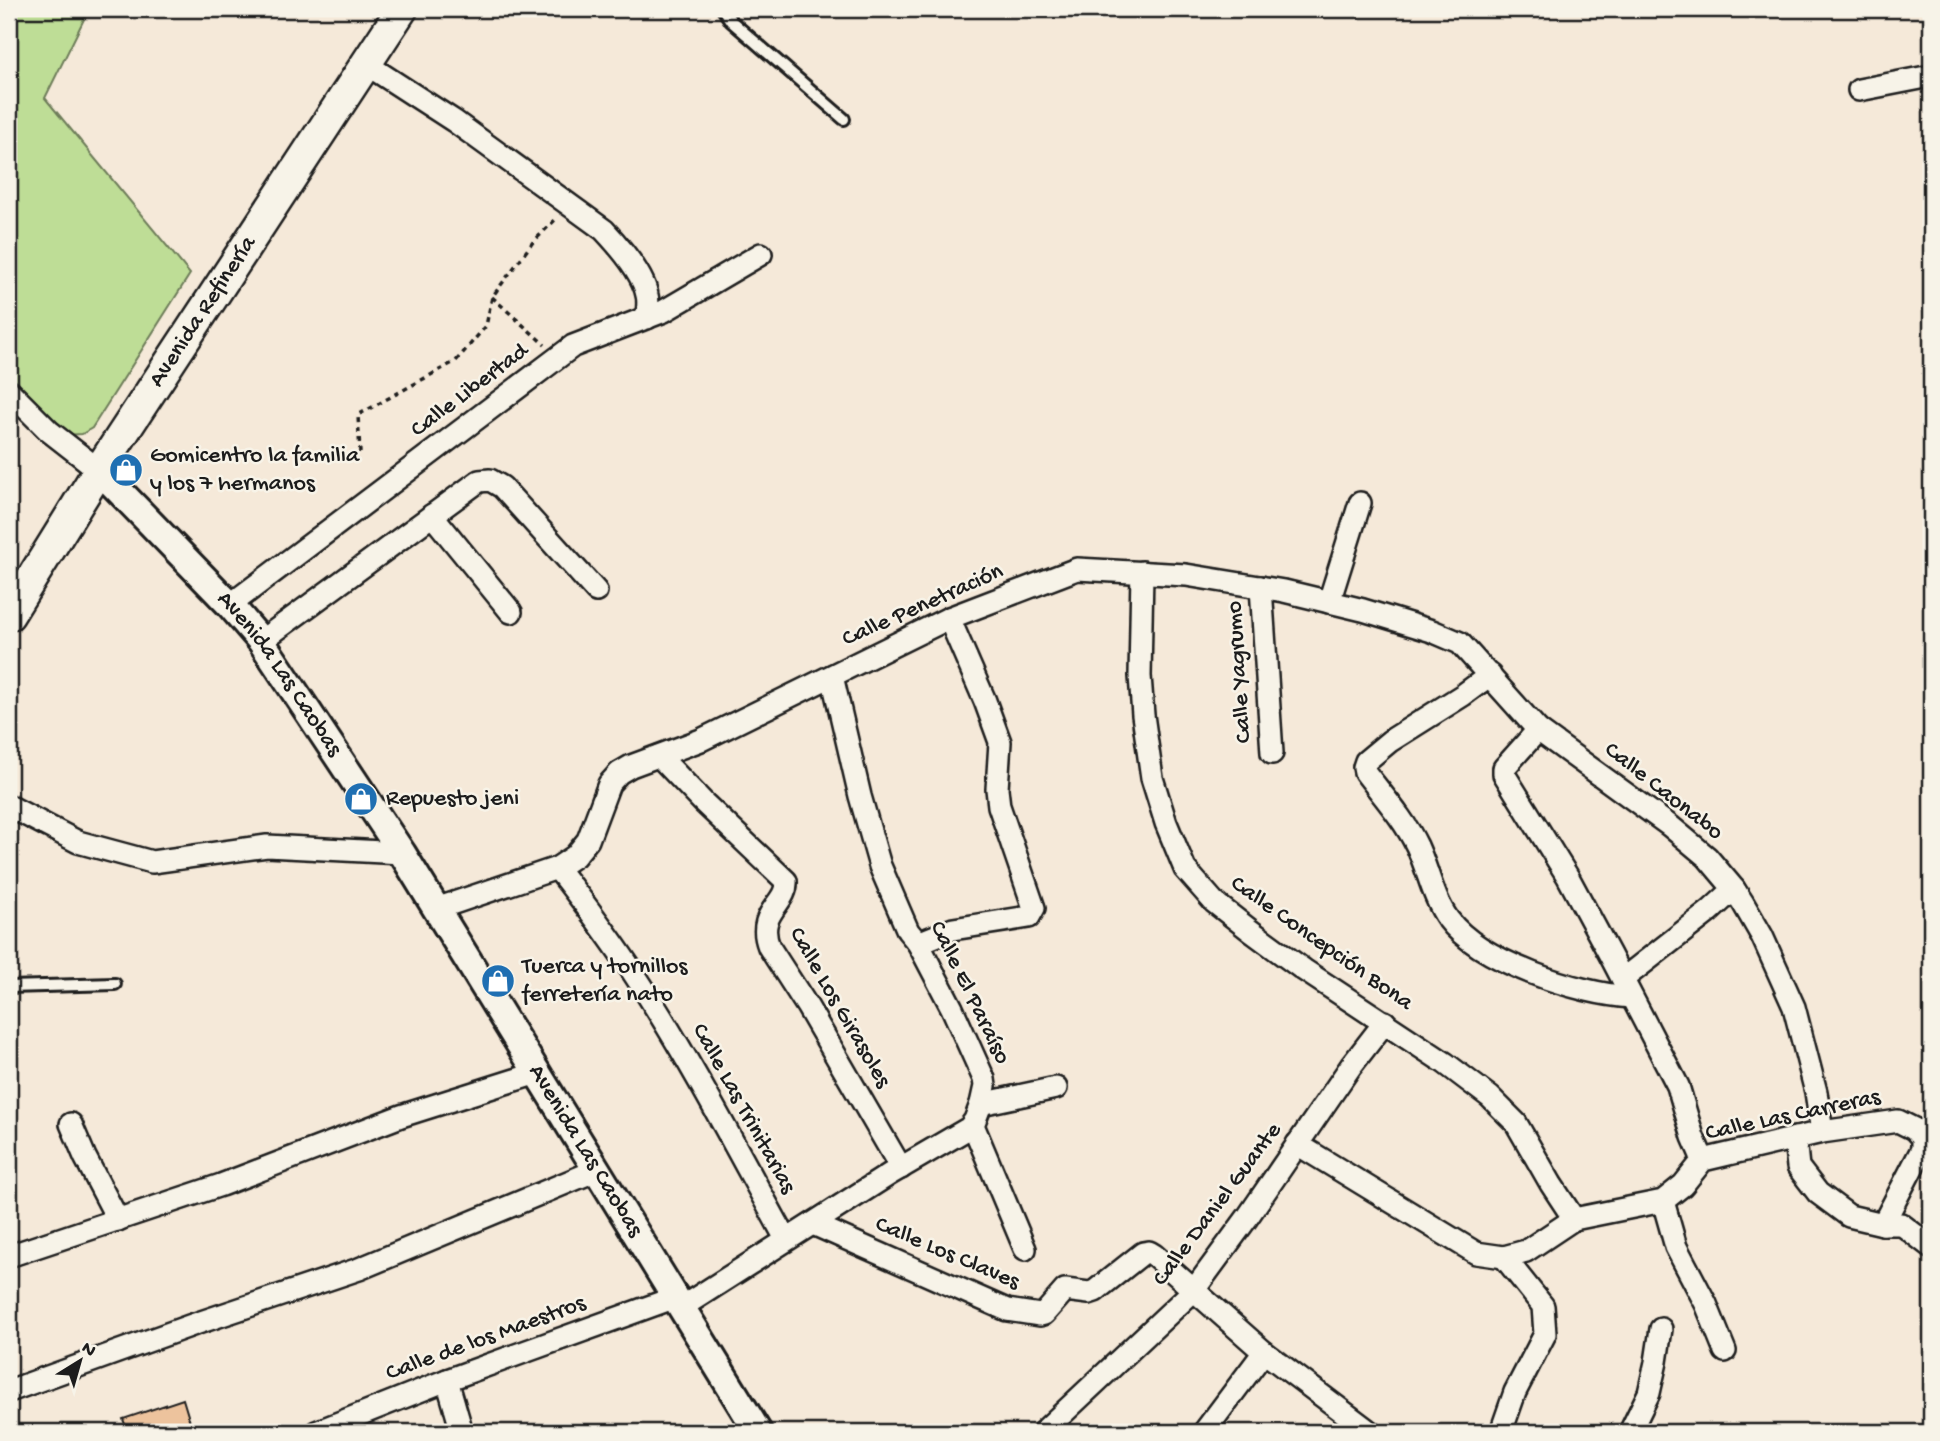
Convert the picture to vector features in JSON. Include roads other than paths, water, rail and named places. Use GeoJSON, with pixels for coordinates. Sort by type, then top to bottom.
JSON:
{"type":"FeatureCollection","features":[{"type":"Feature","properties":{"kind":"main road","name":"Avenida Refinería"},"geometry":{"type":"LineString","coordinates":[[9,615],[99,470],[402,9]]}},
{"type":"Feature","properties":{"kind":"street"},"geometry":{"type":"LineString","coordinates":[[366,64],[454,121],[604,230],[618,245],[644,284],[648,298],[647,318]]}},
{"type":"Feature","properties":{"kind":"street"},"geometry":{"type":"LineString","coordinates":[[1859,90],[1931,76]]}},
{"type":"Feature","properties":{"kind":"street","name":"Calle Libertad"},"geometry":{"type":"LineString","coordinates":[[230,605],[573,346],[664,311],[761,254]]}},
{"type":"Feature","properties":{"kind":"street","name":"Avenida Las Caobas"},"geometry":{"type":"LineString","coordinates":[[9,391],[49,431],[99,470],[230,605],[261,641],[402,853],[679,1302],[751,1430]]}},
{"type":"Feature","properties":{"kind":"street"},"geometry":{"type":"LineString","coordinates":[[261,641],[479,481],[490,480],[502,487],[596,592]]}},
{"type":"Feature","properties":{"kind":"street"},"geometry":{"type":"LineString","coordinates":[[1329,602],[1360,503]]}},
{"type":"Feature","properties":{"kind":"street"},"geometry":{"type":"LineString","coordinates":[[432,515],[511,612]]}},
{"type":"Feature","properties":{"kind":"street","name":"Calle Penetración"},"geometry":{"type":"LineString","coordinates":[[436,909],[557,868],[575,856],[588,840],[609,784],[631,765],[701,740],[949,618],[1071,571],[1084,569],[1186,575],[1261,587],[1329,602],[1451,638],[1460,643],[1490,675]]}},
{"type":"Feature","properties":{"kind":"street","name":"Calle Concepción Bona"},"geometry":{"type":"LineString","coordinates":[[1142,572],[1140,676],[1152,778],[1166,823],[1185,869],[1214,902],[1251,931],[1304,970],[1445,1062],[1481,1090],[1516,1123],[1574,1219]]}},
{"type":"Feature","properties":{"kind":"street","name":"Calle Yagrumo"},"geometry":{"type":"LineString","coordinates":[[1261,587],[1272,753]]}},
{"type":"Feature","properties":{"kind":"street"},"geometry":{"type":"LineString","coordinates":[[918,943],[953,929],[1029,917],[1034,908],[999,806],[1000,742],[949,618]]}},
{"type":"Feature","properties":{"kind":"street"},"geometry":{"type":"LineString","coordinates":[[1490,675],[1464,695],[1390,741],[1366,761],[1364,767],[1406,827],[1417,846],[1440,905],[1460,932],[1487,952],[1521,968],[1599,994],[1627,988],[1734,889]]}},
{"type":"Feature","properties":{"kind":"street","name":"Calle Caonabo"},"geometry":{"type":"LineString","coordinates":[[1490,675],[1538,730],[1670,826],[1707,857],[1734,889],[1762,936],[1794,1007],[1816,1092],[1822,1132]]}},
{"type":"Feature","properties":{"kind":"street","name":"Calle El Paraíso"},"geometry":{"type":"LineString","coordinates":[[832,676],[860,796],[880,866],[908,931],[918,943],[952,1008],[984,1079],[981,1104],[973,1125]]}},
{"type":"Feature","properties":{"kind":"street"},"geometry":{"type":"LineString","coordinates":[[1538,730],[1504,768],[1504,774],[1568,877],[1678,1086],[1693,1137],[1703,1160]]}},
{"type":"Feature","properties":{"kind":"street","name":"Calle Los Girasoles"},"geometry":{"type":"LineString","coordinates":[[659,756],[786,881],[786,888],[767,921],[766,938],[901,1168]]}},
{"type":"Feature","properties":{"kind":"street"},"geometry":{"type":"LineString","coordinates":[[9,806],[78,842],[152,862],[267,846],[402,853]]}},
{"type":"Feature","properties":{"kind":"street","name":"Calle Las Trinitarias"},"geometry":{"type":"LineString","coordinates":[[557,868],[638,979],[786,1239]]}},
{"type":"Feature","properties":{"kind":"street","name":"Calle Daniel Guante"},"geometry":{"type":"LineString","coordinates":[[1042,1432],[1194,1290],[1351,1066],[1385,1022]]}},
{"type":"Feature","properties":{"kind":"street"},"geometry":{"type":"LineString","coordinates":[[9,1256],[221,1185],[401,1116],[537,1073]]}},
{"type":"Feature","properties":{"kind":"street"},"geometry":{"type":"LineString","coordinates":[[981,1104],[1056,1088]]}},
{"type":"Feature","properties":{"kind":"street","name":"Calle Las Carreras"},"geometry":{"type":"LineString","coordinates":[[1663,1201],[1683,1185],[1703,1160],[1822,1132],[1898,1121],[1914,1129],[1922,1138],[1922,1149],[1883,1224]]}},
{"type":"Feature","properties":{"kind":"street"},"geometry":{"type":"LineString","coordinates":[[71,1124],[118,1220]]}},
{"type":"Feature","properties":{"kind":"street"},"geometry":{"type":"LineString","coordinates":[[679,1302],[813,1224],[973,1125],[1025,1249]]}},
{"type":"Feature","properties":{"kind":"street"},"geometry":{"type":"LineString","coordinates":[[1795,1138],[1798,1167],[1818,1193],[1849,1216],[1883,1224],[1901,1224],[1931,1248]]}},
{"type":"Feature","properties":{"kind":"street"},"geometry":{"type":"LineString","coordinates":[[1297,1144],[1476,1253],[1504,1256],[1527,1251],[1574,1219],[1663,1201],[1676,1248],[1706,1304],[1725,1351]]}},
{"type":"Feature","properties":{"kind":"street"},"geometry":{"type":"LineString","coordinates":[[9,1391],[194,1324],[359,1269],[597,1170]]}},
{"type":"Feature","properties":{"kind":"street","name":"Calle Los Claves"},"geometry":{"type":"LineString","coordinates":[[813,1224],[1007,1310],[1020,1313],[1044,1314],[1065,1290],[1088,1293],[1095,1291],[1143,1253],[1149,1252],[1194,1290]]}},
{"type":"Feature","properties":{"kind":"street"},"geometry":{"type":"LineString","coordinates":[[1501,1432],[1516,1392],[1545,1334],[1543,1306],[1504,1256]]}},
{"type":"Feature","properties":{"kind":"street"},"geometry":{"type":"LineString","coordinates":[[1194,1290],[1264,1352],[1370,1432]]}},
{"type":"Feature","properties":{"kind":"street","name":"Calle de los Maestros"},"geometry":{"type":"LineString","coordinates":[[316,1432],[447,1380],[679,1302]]}},
{"type":"Feature","properties":{"kind":"street"},"geometry":{"type":"LineString","coordinates":[[1630,1432],[1649,1393],[1661,1329]]}},
{"type":"Feature","properties":{"kind":"street"},"geometry":{"type":"LineString","coordinates":[[1204,1432],[1264,1352]]}},
{"type":"Feature","properties":{"kind":"street"},"geometry":{"type":"LineString","coordinates":[[447,1380],[462,1432]]}},
{"type":"Feature","properties":{"kind":"lane"},"geometry":{"type":"LineString","coordinates":[[723,9],[731,21],[844,119]]}},
{"type":"Feature","properties":{"kind":"lane"},"geometry":{"type":"LineString","coordinates":[[9,987],[115,984]]}},
{"type":"Feature","properties":{"kind":"place","name":"Gomicentro la familia y los 7 hermanos"},"geometry":{"type":"Point","coordinates":[126,470]}},
{"type":"Feature","properties":{"kind":"place","name":"Repuesto jeni"},"geometry":{"type":"Point","coordinates":[361,799]}},
{"type":"Feature","properties":{"kind":"place","name":"Tuerca y tornillos ferretería nato"},"geometry":{"type":"Point","coordinates":[498,981]}}]}
